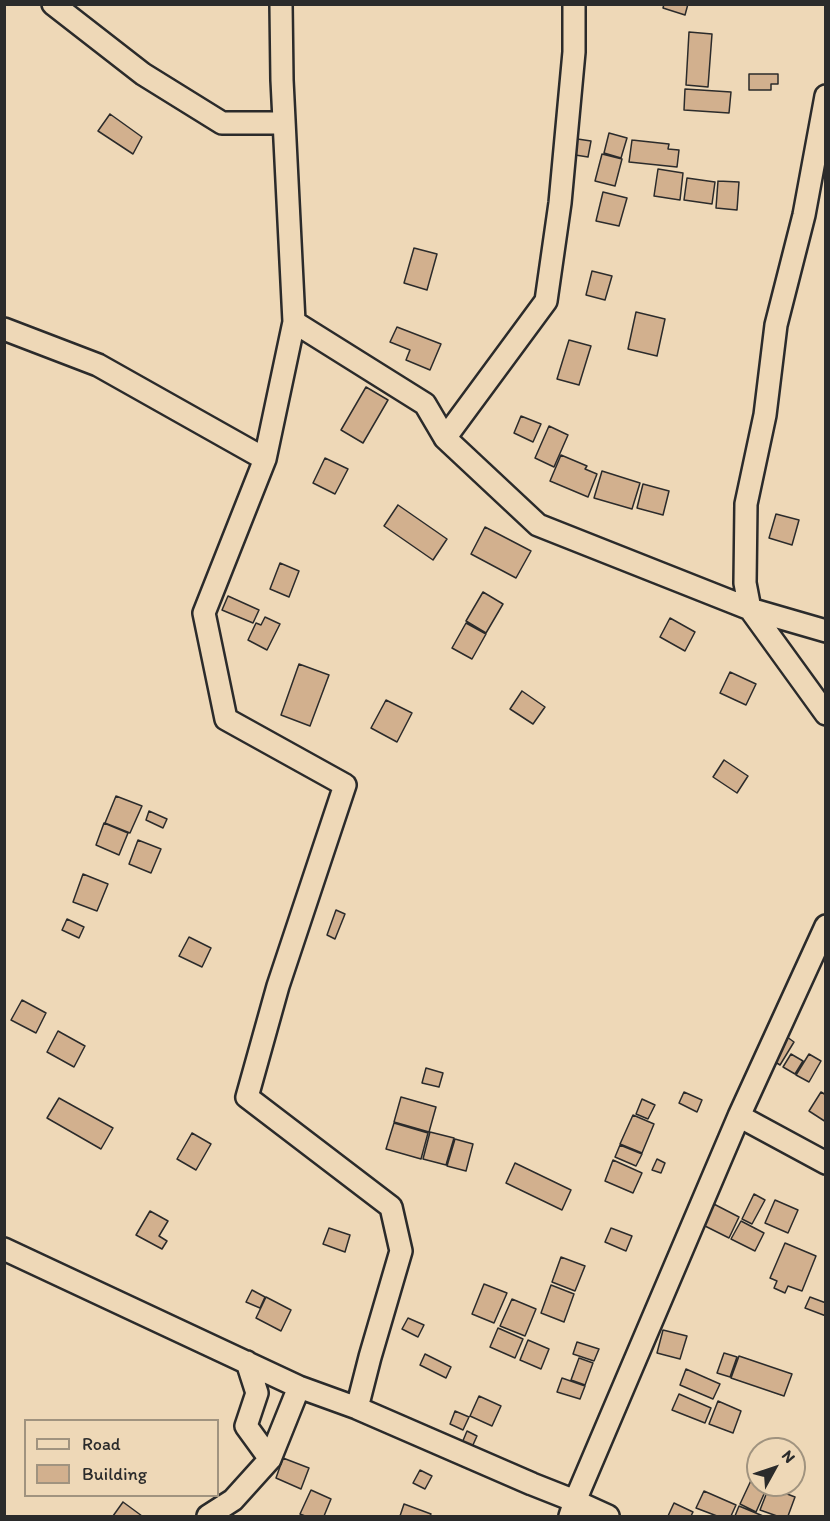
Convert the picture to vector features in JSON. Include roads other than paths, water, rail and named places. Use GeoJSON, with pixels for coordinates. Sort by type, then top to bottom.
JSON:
{"type":"FeatureCollection","features":[{"type":"Feature","properties":{"kind":"street"},"geometry":{"type":"LineString","coordinates":[[53,4],[143,74],[222,123],[284,123]]}},
{"type":"Feature","properties":{"kind":"street"},"geometry":{"type":"LineString","coordinates":[[281,4],[282,80],[294,322],[265,459],[204,613],[226,719],[345,785],[278,986],[247,1096],[391,1207],[401,1251],[357,1408]]}},
{"type":"Feature","properties":{"kind":"street"},"geometry":{"type":"LineString","coordinates":[[445,438],[546,301],[560,203],[574,52],[574,4]]}},
{"type":"Feature","properties":{"kind":"street"},"geometry":{"type":"LineString","coordinates":[[825,96],[804,215],[776,325],[765,415],[746,504],[745,583],[750,609],[825,714]]}},
{"type":"Feature","properties":{"kind":"street"},"geometry":{"type":"LineString","coordinates":[[294,322],[425,404],[445,438],[538,525],[750,609],[825,631]]}},
{"type":"Feature","properties":{"kind":"street"},"geometry":{"type":"LineString","coordinates":[[4,329],[98,364],[265,459]]}},
{"type":"Feature","properties":{"kind":"street"},"geometry":{"type":"LineString","coordinates":[[573,1509],[739,1116],[823,939]]}},
{"type":"Feature","properties":{"kind":"street"},"geometry":{"type":"LineString","coordinates":[[739,1116],[825,1163]]}},
{"type":"Feature","properties":{"kind":"street"},"geometry":{"type":"LineString","coordinates":[[4,1249],[300,1387],[357,1408],[532,1484],[573,1509],[608,1516]]}},
{"type":"Feature","properties":{"kind":"street"},"geometry":{"type":"LineString","coordinates":[[247,1362],[257,1393],[246,1426],[270,1459]]}},
{"type":"Feature","properties":{"kind":"street"},"geometry":{"type":"LineString","coordinates":[[208,1516],[233,1500],[270,1459],[300,1387]]}}]}
